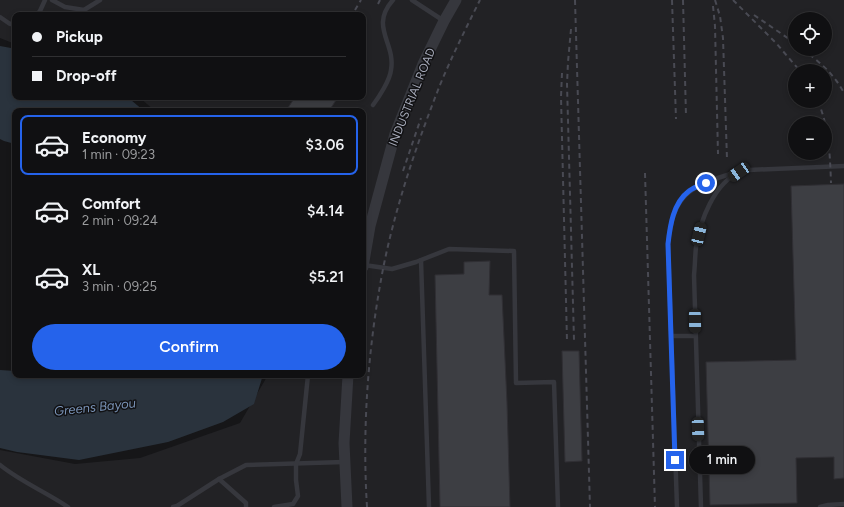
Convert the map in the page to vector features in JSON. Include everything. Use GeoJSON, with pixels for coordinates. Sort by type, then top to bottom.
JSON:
{"type":"FeatureCollection","features":[{"type":"Feature","properties":{"kind":"street","name":"INDUSTRIAL ROAD"},"geometry":{"type":"LineString","coordinates":[[366,249],[370,226],[395,134],[423,64],[456,0]]}},
{"type":"Feature","properties":{"kind":"street"},"geometry":{"type":"LineString","coordinates":[[347,507],[344,443],[348,378]]}},
{"type":"Feature","properties":{"kind":"lane"},"geometry":{"type":"LineString","coordinates":[[39,12],[45,0]]}},
{"type":"Feature","properties":{"kind":"lane"},"geometry":{"type":"LineString","coordinates":[[52,0],[65,7],[84,10],[100,0]]}},
{"type":"Feature","properties":{"kind":"lane"},"geometry":{"type":"LineString","coordinates":[[373,105],[379,97],[392,71],[392,59],[382,18],[393,0]]}},
{"type":"Feature","properties":{"kind":"lane"},"geometry":{"type":"LineString","coordinates":[[412,0],[444,21]]}},
{"type":"Feature","properties":{"kind":"lane"},"geometry":{"type":"LineString","coordinates":[[0,17],[10,24],[12,24]]}},
{"type":"Feature","properties":{"kind":"lane"},"geometry":{"type":"LineString","coordinates":[[676,507],[668,244],[669,228],[674,212],[682,198],[690,191],[706,183],[739,172],[749,170],[844,166]]}},
{"type":"Feature","properties":{"kind":"lane"},"geometry":{"type":"LineString","coordinates":[[701,507],[695,336],[694,275],[696,247],[702,222],[710,203],[719,188],[727,180],[739,172]]}},
{"type":"Feature","properties":{"kind":"lane"},"geometry":{"type":"LineString","coordinates":[[366,266],[392,269],[449,249],[514,251],[516,383],[554,382],[558,507]]}},
{"type":"Feature","properties":{"kind":"lane"},"geometry":{"type":"LineString","coordinates":[[421,260],[429,507]]}},
{"type":"Feature","properties":{"kind":"lane"},"geometry":{"type":"LineString","coordinates":[[671,336],[695,336]]}},
{"type":"Feature","properties":{"kind":"lane"},"geometry":{"type":"LineString","coordinates":[[274,507],[293,504],[298,496],[296,464],[300,454],[308,378]]}},
{"type":"Feature","properties":{"kind":"lane"},"geometry":{"type":"LineString","coordinates":[[173,507],[177,506],[219,479],[246,465],[344,462]]}},
{"type":"Feature","properties":{"kind":"lane"},"geometry":{"type":"LineString","coordinates":[[0,465],[12,474],[68,507]]}},
{"type":"Feature","properties":{"kind":"lane"},"geometry":{"type":"LineString","coordinates":[[219,479],[246,503],[246,507]]}},
{"type":"Feature","properties":{"kind":"lane"},"geometry":{"type":"LineString","coordinates":[[820,507],[844,504]]}},
{"type":"Feature","properties":{"kind":"shaded area"},"geometry":{"type":"Polygon","coordinates":[[[0,0],[844,0],[844,507],[0,507],[0,450],[75,464],[140,458],[240,423],[266,378],[366,378],[366,108],[152,108],[142,100],[366,100],[366,12],[12,12],[12,43],[0,38],[0,0]]]}},
{"type":"Feature","properties":{"kind":"water"},"geometry":{"type":"Polygon","coordinates":[[[0,46],[12,48],[12,100],[131,100],[140,108],[12,108],[12,143],[0,139],[0,46]]]}},
{"type":"Feature","properties":{"kind":"water","name":"Greens Bayou"},"geometry":{"type":"Polygon","coordinates":[[[0,370],[12,371],[12,378],[262,378],[254,404],[223,422],[168,442],[79,460],[17,452],[0,448],[0,370]]]}},
{"type":"Feature","properties":{"kind":"building"},"geometry":{"type":"Polygon","coordinates":[[[293,100],[336,100],[331,108],[288,108],[293,100]]]}},
{"type":"Feature","properties":{"kind":"building"},"geometry":{"type":"Polygon","coordinates":[[[844,184],[844,478],[834,479],[834,457],[796,458],[797,503],[710,505],[706,362],[796,360],[791,186],[844,184]]]}},
{"type":"Feature","properties":{"kind":"building"},"geometry":{"type":"Polygon","coordinates":[[[490,261],[489,295],[502,295],[510,507],[440,507],[435,275],[464,274],[464,262],[490,261]]]}},
{"type":"Feature","properties":{"kind":"building"},"geometry":{"type":"Polygon","coordinates":[[[562,351],[579,351],[582,461],[565,462],[562,351]]]}},
{"type":"Feature","properties":{"kind":"railway"},"geometry":{"type":"LineString","coordinates":[[355,10],[361,0]]}},
{"type":"Feature","properties":{"kind":"railway"},"geometry":{"type":"LineString","coordinates":[[378,4],[380,0]]}},
{"type":"Feature","properties":{"kind":"railway"},"geometry":{"type":"LineString","coordinates":[[367,507],[365,447],[370,358],[373,328],[388,246],[407,176],[431,107],[449,63],[480,0]]}},
{"type":"Feature","properties":{"kind":"railway"},"geometry":{"type":"LineString","coordinates":[[575,0],[590,507]]}},
{"type":"Feature","properties":{"kind":"railway"},"geometry":{"type":"LineString","coordinates":[[672,0],[676,119]]}},
{"type":"Feature","properties":{"kind":"railway"},"geometry":{"type":"LineString","coordinates":[[683,0],[686,116]]}},
{"type":"Feature","properties":{"kind":"railway"},"geometry":{"type":"LineString","coordinates":[[715,0],[720,16],[723,38],[727,159]]}},
{"type":"Feature","properties":{"kind":"railway"},"geometry":{"type":"LineString","coordinates":[[733,0],[776,43],[794,64]]}},
{"type":"Feature","properties":{"kind":"railway"},"geometry":{"type":"LineString","coordinates":[[713,6],[715,26],[718,154]]}},
{"type":"Feature","properties":{"kind":"railway"},"geometry":{"type":"LineString","coordinates":[[754,15],[788,38]]}},
{"type":"Feature","properties":{"kind":"railway"},"geometry":{"type":"LineString","coordinates":[[571,29],[567,84],[574,340]]}},
{"type":"Feature","properties":{"kind":"railway"},"geometry":{"type":"LineString","coordinates":[[811,56],[826,68],[844,93]]}},
{"type":"Feature","properties":{"kind":"railway"},"geometry":{"type":"LineString","coordinates":[[562,73],[561,97],[567,341]]}},
{"type":"Feature","properties":{"kind":"railway"},"geometry":{"type":"LineString","coordinates":[[821,108],[827,131],[831,183]]}},
{"type":"Feature","properties":{"kind":"railway"},"geometry":{"type":"LineString","coordinates":[[403,171],[421,118]]}},
{"type":"Feature","properties":{"kind":"railway"},"geometry":{"type":"LineString","coordinates":[[645,173],[655,507]]}},
{"type":"Feature","properties":{"kind":"route"},"geometry":{"type":"LineString","coordinates":[[675,460],[668,244],[669,228],[674,212],[682,198],[690,191],[706,183]]}}]}
